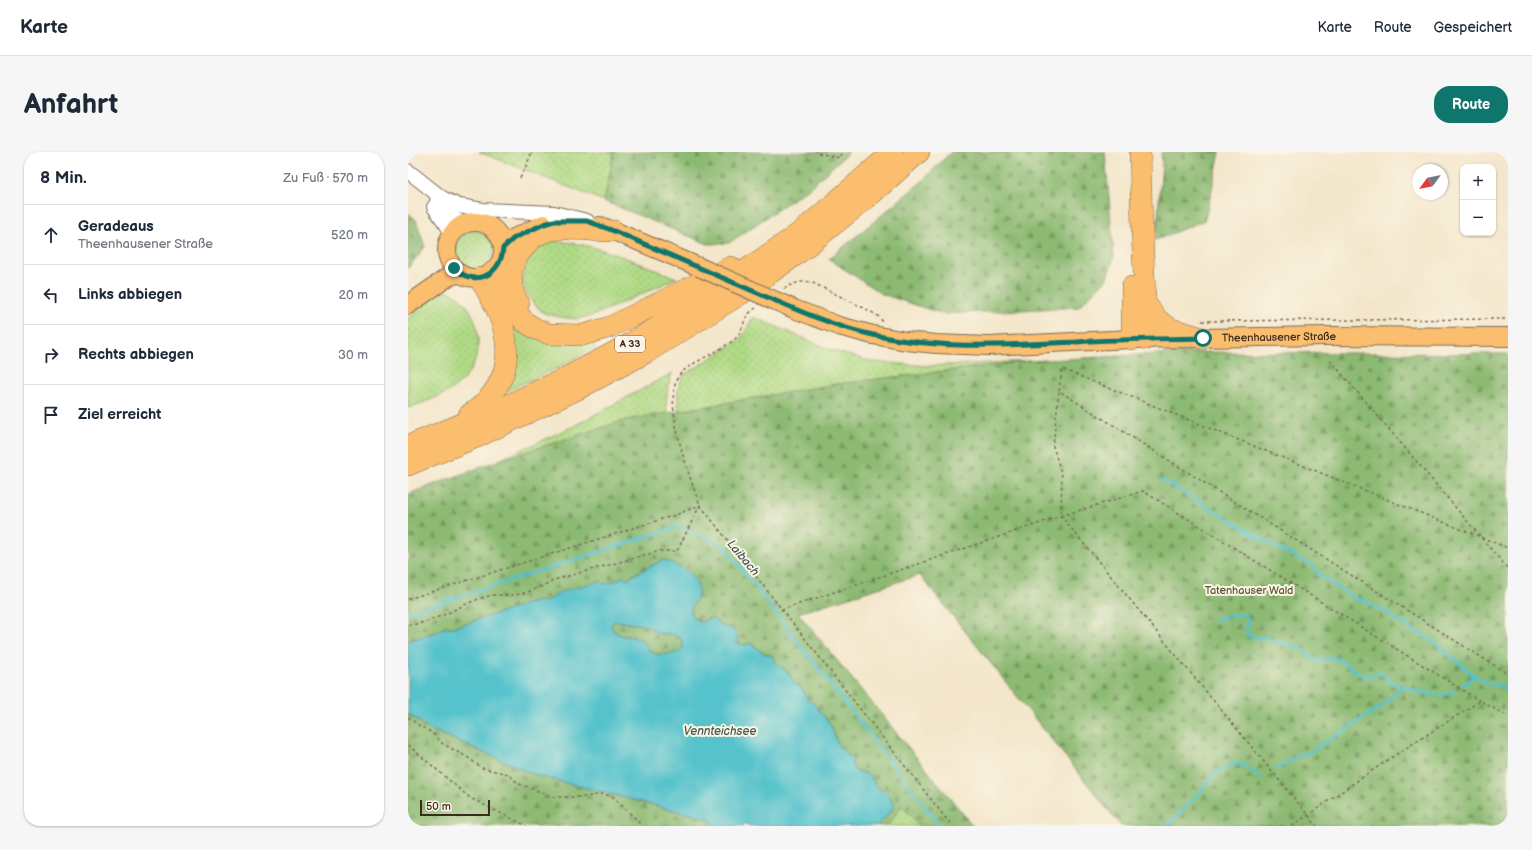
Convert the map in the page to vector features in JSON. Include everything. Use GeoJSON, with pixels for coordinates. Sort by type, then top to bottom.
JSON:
{"type":"FeatureCollection","features":[{"type":"Feature","properties":{"kind":"highway","name":"A 33"},"geometry":{"type":"LineString","coordinates":[[408,446],[508,405],[555,383],[626,346],[698,303],[801,232],[893,152]]}},
{"type":"Feature","properties":{"kind":"highway","name":"A 33"},"geometry":{"type":"LineString","coordinates":[[408,465],[477,437],[551,402],[578,389],[660,344],[741,294],[798,254],[867,198],[919,152]]}},
{"type":"Feature","properties":{"kind":"highway"},"geometry":{"type":"LineString","coordinates":[[1129,152],[1140,339]]}},
{"type":"Feature","properties":{"kind":"highway"},"geometry":{"type":"LineString","coordinates":[[1140,152],[1145,303],[1140,339]]}},
{"type":"Feature","properties":{"kind":"highway"},"geometry":{"type":"LineString","coordinates":[[567,335],[548,327],[530,316],[517,300],[510,279],[516,258],[535,236],[552,230],[571,228],[614,231]]}},
{"type":"Feature","properties":{"kind":"highway"},"geometry":{"type":"LineString","coordinates":[[486,275],[506,301],[525,322],[536,329],[549,334],[583,335],[610,327],[801,232]]}},
{"type":"Feature","properties":{"kind":"highway"},"geometry":{"type":"LineString","coordinates":[[446,431],[472,413],[490,397],[503,374],[507,360],[505,332],[491,297],[486,275]]}},
{"type":"Feature","properties":{"kind":"highway"},"geometry":{"type":"LineString","coordinates":[[1145,303],[1159,321],[1172,329],[1199,330]]}},
{"type":"Feature","properties":{"kind":"main road","name":"Theenhausener Straße"},"geometry":{"type":"LineString","coordinates":[[500,240],[529,225],[544,224],[554,221],[587,221],[699,267],[794,309],[839,326],[873,335],[906,341],[936,344],[989,346],[1140,339],[1199,330],[1325,336],[1508,337]]}},
{"type":"Feature","properties":{"kind":"main road"},"geometry":{"type":"LineString","coordinates":[[474,222],[482,223],[491,227],[500,240],[502,257],[499,265],[486,275],[468,277],[455,268],[448,254],[448,244],[458,230],[474,222]]}},
{"type":"Feature","properties":{"kind":"main road"},"geometry":{"type":"LineString","coordinates":[[408,305],[448,277],[455,268]]}},
{"type":"Feature","properties":{"kind":"street"},"geometry":{"type":"LineString","coordinates":[[408,171],[442,198],[459,206],[483,210],[554,213],[587,221]]}},
{"type":"Feature","properties":{"kind":"street"},"geometry":{"type":"LineString","coordinates":[[408,171],[455,218],[458,230]]}},
{"type":"Feature","properties":{"kind":"street"},"geometry":{"type":"LineString","coordinates":[[408,178],[428,199],[447,225],[458,230]]}},
{"type":"Feature","properties":{"kind":"path"},"geometry":{"type":"LineString","coordinates":[[520,178],[532,152]]}},
{"type":"Feature","properties":{"kind":"path"},"geometry":{"type":"LineString","coordinates":[[818,153],[840,158],[842,152]]}},
{"type":"Feature","properties":{"kind":"path"},"geometry":{"type":"LineString","coordinates":[[779,292],[793,283],[802,281],[811,282],[870,311],[879,317],[886,325],[879,324]]}},
{"type":"Feature","properties":{"kind":"path"},"geometry":{"type":"LineString","coordinates":[[761,305],[747,316],[737,336],[727,345],[682,372],[675,381],[673,392],[674,418],[691,482],[700,505],[952,826]]}},
{"type":"Feature","properties":{"kind":"path"},"geometry":{"type":"LineString","coordinates":[[1199,330],[1508,319]]}},
{"type":"Feature","properties":{"kind":"path"},"geometry":{"type":"LineString","coordinates":[[1330,360],[1508,569]]}},
{"type":"Feature","properties":{"kind":"path"},"geometry":{"type":"LineString","coordinates":[[1317,826],[1061,516],[1062,476],[1053,446],[1062,369],[1508,548]]}},
{"type":"Feature","properties":{"kind":"path"},"geometry":{"type":"LineString","coordinates":[[1059,392],[1508,674]]}},
{"type":"Feature","properties":{"kind":"path"},"geometry":{"type":"LineString","coordinates":[[781,610],[1061,516],[1143,491],[1480,701],[1508,716]]}},
{"type":"Feature","properties":{"kind":"path"},"geometry":{"type":"LineString","coordinates":[[408,625],[428,622],[489,596],[513,595],[535,590],[542,588],[557,579],[660,550],[677,551],[700,505]]}},
{"type":"Feature","properties":{"kind":"path"},"geometry":{"type":"LineString","coordinates":[[408,599],[671,516],[700,505]]}},
{"type":"Feature","properties":{"kind":"path"},"geometry":{"type":"LineString","coordinates":[[1292,826],[1390,759],[1480,701]]}},
{"type":"Feature","properties":{"kind":"path"},"geometry":{"type":"LineString","coordinates":[[408,717],[420,727],[431,732],[444,744],[467,757],[482,768],[508,774],[519,784],[551,797],[585,797],[602,794],[612,796],[638,821],[640,826]]}},
{"type":"Feature","properties":{"kind":"path"},"geometry":{"type":"LineString","coordinates":[[408,745],[470,798],[527,826]]}},
{"type":"Feature","properties":{"kind":"green space"},"geometry":{"type":"Polygon","coordinates":[[[479,152],[614,152],[604,201],[479,152]]]}},
{"type":"Feature","properties":{"kind":"green space"},"geometry":{"type":"Polygon","coordinates":[[[614,152],[849,152],[809,188],[729,243],[708,244],[604,201],[614,152]]]}},
{"type":"Feature","properties":{"kind":"green space"},"geometry":{"type":"Polygon","coordinates":[[[951,152],[1105,152],[1114,257],[1106,280],[1079,307],[943,314],[882,294],[829,259],[920,183],[951,152]]]}},
{"type":"Feature","properties":{"kind":"green space"},"geometry":{"type":"Polygon","coordinates":[[[1161,152],[1220,152],[1205,220],[1156,240],[1162,163],[1161,152]]]}},
{"type":"Feature","properties":{"kind":"green space"},"geometry":{"type":"Polygon","coordinates":[[[408,213],[416,220],[425,247],[408,268],[408,213]]]}},
{"type":"Feature","properties":{"kind":"green space"},"geometry":{"type":"Polygon","coordinates":[[[471,231],[479,231],[489,236],[493,243],[493,257],[489,264],[479,269],[471,269],[461,264],[459,261],[456,254],[456,246],[461,236],[464,234],[471,231]]]}},
{"type":"Feature","properties":{"kind":"green space"},"geometry":{"type":"Polygon","coordinates":[[[553,241],[601,250],[632,260],[677,278],[592,316],[576,319],[544,313],[533,303],[525,290],[522,280],[526,262],[545,242],[553,241]]]}},
{"type":"Feature","properties":{"kind":"green space"},"geometry":{"type":"Polygon","coordinates":[[[448,291],[459,298],[468,308],[474,319],[478,332],[476,358],[470,370],[457,386],[437,397],[408,408],[408,318],[438,293],[448,291]]]}},
{"type":"Feature","properties":{"kind":"green space"},"geometry":{"type":"Polygon","coordinates":[[[509,313],[593,343],[596,348],[503,393],[509,313]]]}},
{"type":"Feature","properties":{"kind":"green space"},"geometry":{"type":"Polygon","coordinates":[[[753,317],[834,351],[873,362],[929,366],[1030,361],[836,384],[679,411],[678,392],[684,375],[741,339],[753,317]]]}},
{"type":"Feature","properties":{"kind":"green space","name":"Tatenhauser Wald"},"geometry":{"type":"Polygon","coordinates":[[[1190,352],[1508,354],[1508,826],[1121,826],[920,575],[798,613],[973,826],[920,826],[902,806],[887,826],[877,826],[892,810],[890,797],[875,786],[873,780],[869,776],[853,767],[853,758],[839,747],[830,724],[814,704],[807,699],[802,688],[794,683],[788,672],[777,664],[773,656],[762,652],[750,643],[743,645],[738,643],[737,634],[733,630],[725,627],[712,618],[701,622],[692,617],[692,606],[697,597],[662,560],[628,578],[623,577],[606,584],[563,591],[545,602],[537,601],[458,626],[443,628],[437,632],[408,641],[408,494],[497,461],[626,420],[836,384],[1030,361],[1190,352]]]}},
{"type":"Feature","properties":{"kind":"green space"},"geometry":{"type":"Polygon","coordinates":[[[672,373],[667,393],[667,413],[626,420],[497,461],[574,426],[672,373]]]}},
{"type":"Feature","properties":{"kind":"green space"},"geometry":{"type":"Polygon","coordinates":[[[616,621],[647,626],[657,633],[677,635],[681,638],[683,648],[672,654],[662,655],[653,653],[643,641],[616,633],[611,626],[613,622],[616,621]]]}},
{"type":"Feature","properties":{"kind":"green space"},"geometry":{"type":"Polygon","coordinates":[[[408,714],[430,729],[538,776],[709,819],[715,826],[408,826],[408,714]]]}},
{"type":"Feature","properties":{"kind":"green space"},"geometry":{"type":"Polygon","coordinates":[[[902,805],[920,826],[887,826],[902,805]]]}},
{"type":"Feature","properties":{"kind":"water","name":"Vennteichsee"},"geometry":{"type":"Polygon","coordinates":[[[662,560],[668,561],[688,572],[697,584],[697,597],[691,608],[692,617],[701,622],[712,618],[725,627],[732,628],[738,636],[738,643],[744,645],[750,643],[762,652],[773,657],[777,664],[788,672],[794,683],[802,688],[807,699],[814,704],[830,724],[839,747],[853,759],[853,768],[865,773],[873,780],[875,786],[888,794],[894,805],[892,810],[877,826],[750,826],[745,824],[743,826],[715,826],[709,819],[538,776],[430,729],[408,714],[408,641],[437,632],[443,628],[458,626],[537,601],[545,602],[563,591],[599,581],[606,584],[623,577],[629,578],[662,560]],[[616,621],[613,622],[611,626],[616,633],[620,635],[637,638],[643,641],[653,653],[662,655],[672,654],[683,648],[681,638],[677,635],[657,633],[647,626],[616,621]]]}},
{"type":"Feature","properties":{"kind":"waterway"},"geometry":{"type":"LineString","coordinates":[[1163,480],[1272,545],[1313,566],[1322,577],[1352,597],[1386,612],[1413,631],[1424,635],[1475,676]]}},
{"type":"Feature","properties":{"kind":"waterway","name":"Laibach"},"geometry":{"type":"LineString","coordinates":[[408,613],[680,526],[724,546],[940,826]]}},
{"type":"Feature","properties":{"kind":"waterway"},"geometry":{"type":"LineString","coordinates":[[1215,620],[1231,615],[1244,615],[1249,621],[1246,629],[1249,636],[1256,638],[1263,637],[1302,649],[1318,661],[1332,658],[1339,659],[1360,675],[1365,676],[1384,674],[1390,683],[1395,683],[1402,686]]}},
{"type":"Feature","properties":{"kind":"waterway"},"geometry":{"type":"LineString","coordinates":[[1463,685],[1475,676],[1487,683],[1501,686],[1508,690]]}},
{"type":"Feature","properties":{"kind":"waterway"},"geometry":{"type":"LineString","coordinates":[[1277,769],[1300,754],[1309,753],[1382,706],[1402,686],[1436,695],[1449,694],[1454,691]]}},
{"type":"Feature","properties":{"kind":"waterway"},"geometry":{"type":"LineString","coordinates":[[1167,826],[1200,792],[1216,772],[1239,763],[1262,778]]}},
{"type":"Feature","properties":{"kind":"route"},"geometry":{"type":"LineString","coordinates":[[454,268],[459,273],[468,277],[479,278],[487,276],[499,265],[503,248],[514,238],[554,221],[587,221],[699,267],[794,309],[839,326],[873,335],[906,341],[936,344],[989,346],[1132,339],[1203,338]]}}]}
